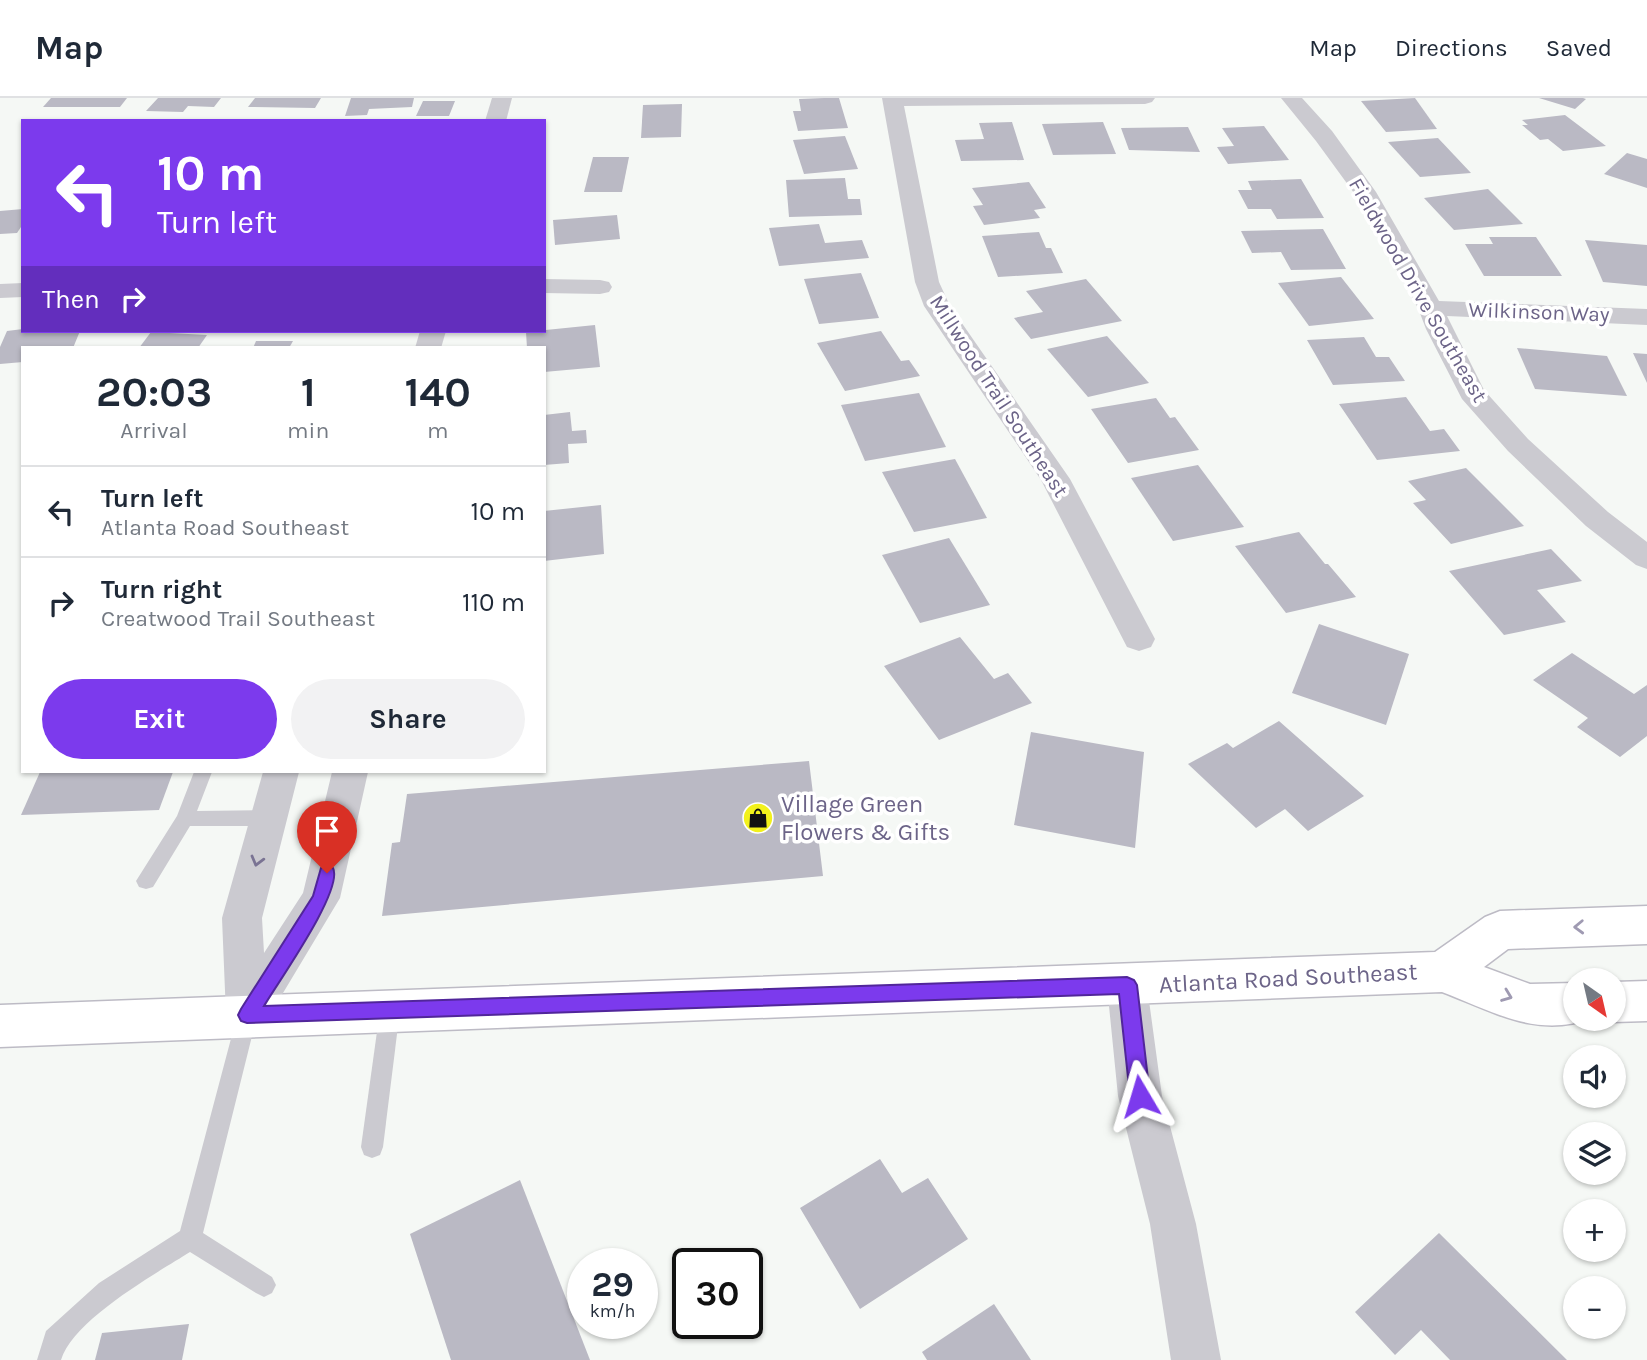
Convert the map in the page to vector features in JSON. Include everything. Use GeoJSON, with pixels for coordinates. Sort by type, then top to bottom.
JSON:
{"type":"FeatureCollection","features":[{"type":"Feature","properties":{"kind":"main road","name":"Atlanta Road Southeast"},"geometry":{"type":"LineString","coordinates":[[1443,972],[1500,930],[1647,925]]}},
{"type":"Feature","properties":{"kind":"main road","name":"Atlanta Road Southeast"},"geometry":{"type":"LineString","coordinates":[[0,1026],[1443,972],[1530,1005],[1563,1004]]}},
{"type":"Feature","properties":{"kind":"main road"},"geometry":{"type":"LineString","coordinates":[[1626,1002],[1647,1001]]}},
{"type":"Feature","properties":{"kind":"street"},"geometry":{"type":"LineString","coordinates":[[496,119],[502,98]]}},
{"type":"Feature","properties":{"kind":"street"},"geometry":{"type":"LineString","coordinates":[[892,99],[1145,98]]}},
{"type":"Feature","properties":{"kind":"street","name":"Fieldwood Drive Southeast"},"geometry":{"type":"LineString","coordinates":[[1291,98],[1324,136],[1365,192],[1431,308],[1472,393],[1518,445],[1606,526],[1647,558]]}},
{"type":"Feature","properties":{"kind":"street","name":"Millwood Trail Southeast"},"geometry":{"type":"LineString","coordinates":[[892,99],[927,282],[937,306],[1055,479],[1139,639]]}},
{"type":"Feature","properties":{"kind":"street"},"geometry":{"type":"LineString","coordinates":[[546,286],[600,287]]}},
{"type":"Feature","properties":{"kind":"street"},"geometry":{"type":"LineString","coordinates":[[0,291],[21,290]]}},
{"type":"Feature","properties":{"kind":"street","name":"Wilkinson Way"},"geometry":{"type":"LineString","coordinates":[[1431,308],[1647,317]]}},
{"type":"Feature","properties":{"kind":"street"},"geometry":{"type":"LineString","coordinates":[[247,1015],[242,918],[281,773]]}},
{"type":"Feature","properties":{"kind":"street"},"geometry":{"type":"LineString","coordinates":[[247,1015],[321,898],[350,773]]}},
{"type":"Feature","properties":{"kind":"street"},"geometry":{"type":"LineString","coordinates":[[1127,985],[1140,1096],[1173,1224],[1196,1360]]}},
{"type":"Feature","properties":{"kind":"lane"},"geometry":{"type":"LineString","coordinates":[[146,881],[185,819],[203,773]]}},
{"type":"Feature","properties":{"kind":"lane"},"geometry":{"type":"LineString","coordinates":[[185,819],[269,818]]}},
{"type":"Feature","properties":{"kind":"lane"},"geometry":{"type":"LineString","coordinates":[[372,1147],[390,1010]]}},
{"type":"Feature","properties":{"kind":"lane"},"geometry":{"type":"LineString","coordinates":[[49,1360],[55,1340],[107,1291],[190,1238],[247,1015]]}},
{"type":"Feature","properties":{"kind":"lane"},"geometry":{"type":"LineString","coordinates":[[190,1238],[264,1285]]}},
{"type":"Feature","properties":{"kind":"building"},"geometry":{"type":"Polygon","coordinates":[[[51,98],[127,98],[120,107],[43,107],[51,98]]]}},
{"type":"Feature","properties":{"kind":"building"},"geometry":{"type":"Polygon","coordinates":[[[158,98],[221,98],[214,107],[188,106],[183,112],[146,111],[158,98]]]}},
{"type":"Feature","properties":{"kind":"building"},"geometry":{"type":"Polygon","coordinates":[[[255,98],[321,98],[315,108],[248,107],[255,98]]]}},
{"type":"Feature","properties":{"kind":"building"},"geometry":{"type":"Polygon","coordinates":[[[351,98],[414,98],[412,107],[369,109],[367,115],[345,116],[351,98]]]}},
{"type":"Feature","properties":{"kind":"building"},"geometry":{"type":"Polygon","coordinates":[[[839,98],[848,128],[798,131],[793,111],[801,111],[799,99],[839,98]]]}},
{"type":"Feature","properties":{"kind":"building"},"geometry":{"type":"Polygon","coordinates":[[[1415,98],[1437,129],[1386,132],[1361,101],[1415,98]]]}},
{"type":"Feature","properties":{"kind":"building"},"geometry":{"type":"Polygon","coordinates":[[[1539,98],[1583,98],[1586,99],[1575,109],[1539,98]]]}},
{"type":"Feature","properties":{"kind":"building"},"geometry":{"type":"Polygon","coordinates":[[[423,101],[455,101],[449,116],[416,116],[423,101]]]}},
{"type":"Feature","properties":{"kind":"building"},"geometry":{"type":"Polygon","coordinates":[[[682,104],[681,137],[641,138],[643,105],[682,104]]]}},
{"type":"Feature","properties":{"kind":"building"},"geometry":{"type":"Polygon","coordinates":[[[1565,115],[1606,146],[1563,151],[1548,139],[1540,140],[1522,125],[1528,125],[1522,120],[1565,115]]]}},
{"type":"Feature","properties":{"kind":"building"},"geometry":{"type":"Polygon","coordinates":[[[1012,122],[1024,160],[961,161],[955,140],[984,139],[979,123],[1012,122]]]}},
{"type":"Feature","properties":{"kind":"building"},"geometry":{"type":"Polygon","coordinates":[[[1103,122],[1116,154],[1053,155],[1042,124],[1103,122]]]}},
{"type":"Feature","properties":{"kind":"building"},"geometry":{"type":"Polygon","coordinates":[[[1264,126],[1289,160],[1228,164],[1217,147],[1234,146],[1222,128],[1264,126]]]}},
{"type":"Feature","properties":{"kind":"building"},"geometry":{"type":"Polygon","coordinates":[[[1188,127],[1200,152],[1129,150],[1121,128],[1188,127]]]}},
{"type":"Feature","properties":{"kind":"building"},"geometry":{"type":"Polygon","coordinates":[[[845,136],[858,169],[804,174],[793,140],[845,136]]]}},
{"type":"Feature","properties":{"kind":"building"},"geometry":{"type":"Polygon","coordinates":[[[1438,138],[1471,173],[1420,177],[1388,142],[1438,138]]]}},
{"type":"Feature","properties":{"kind":"building"},"geometry":{"type":"Polygon","coordinates":[[[1627,153],[1647,159],[1647,188],[1604,174],[1627,153]]]}},
{"type":"Feature","properties":{"kind":"building"},"geometry":{"type":"Polygon","coordinates":[[[593,157],[629,157],[622,192],[584,192],[593,157]]]}},
{"type":"Feature","properties":{"kind":"building"},"geometry":{"type":"Polygon","coordinates":[[[845,178],[848,199],[860,199],[862,215],[789,217],[786,180],[845,178]]]}},
{"type":"Feature","properties":{"kind":"building"},"geometry":{"type":"Polygon","coordinates":[[[1301,179],[1324,218],[1277,219],[1271,209],[1248,209],[1238,190],[1252,190],[1248,181],[1301,179]]]}},
{"type":"Feature","properties":{"kind":"building"},"geometry":{"type":"Polygon","coordinates":[[[1029,182],[1046,208],[1034,210],[1040,218],[984,225],[973,206],[983,205],[972,188],[1029,182]]]}},
{"type":"Feature","properties":{"kind":"building"},"geometry":{"type":"Polygon","coordinates":[[[1488,189],[1523,224],[1454,230],[1424,198],[1488,189]]]}},
{"type":"Feature","properties":{"kind":"building"},"geometry":{"type":"Polygon","coordinates":[[[21,209],[21,227],[17,233],[0,234],[0,211],[21,209]]]}},
{"type":"Feature","properties":{"kind":"building"},"geometry":{"type":"Polygon","coordinates":[[[617,215],[620,239],[555,245],[553,220],[617,215]]]}},
{"type":"Feature","properties":{"kind":"building"},"geometry":{"type":"Polygon","coordinates":[[[819,224],[825,243],[862,240],[869,258],[779,266],[769,228],[819,224]]]}},
{"type":"Feature","properties":{"kind":"building"},"geometry":{"type":"Polygon","coordinates":[[[1323,229],[1346,269],[1291,270],[1281,252],[1252,253],[1241,231],[1323,229]]]}},
{"type":"Feature","properties":{"kind":"building"},"geometry":{"type":"Polygon","coordinates":[[[1039,232],[1046,248],[1051,248],[1063,273],[998,277],[982,236],[1039,232]]]}},
{"type":"Feature","properties":{"kind":"building"},"geometry":{"type":"Polygon","coordinates":[[[1489,237],[1536,237],[1562,276],[1484,276],[1465,244],[1493,244],[1489,237]]]}},
{"type":"Feature","properties":{"kind":"building"},"geometry":{"type":"Polygon","coordinates":[[[1585,240],[1647,245],[1647,286],[1603,282],[1585,240]]]}},
{"type":"Feature","properties":{"kind":"building"},"geometry":{"type":"Polygon","coordinates":[[[861,273],[879,318],[819,324],[804,279],[861,273]]]}},
{"type":"Feature","properties":{"kind":"building"},"geometry":{"type":"Polygon","coordinates":[[[1341,277],[1374,319],[1309,326],[1278,283],[1341,277]]]}},
{"type":"Feature","properties":{"kind":"building"},"geometry":{"type":"Polygon","coordinates":[[[1086,279],[1122,321],[1031,339],[1014,318],[1043,312],[1026,291],[1086,279]]]}},
{"type":"Feature","properties":{"kind":"building"},"geometry":{"type":"Polygon","coordinates":[[[595,325],[600,367],[546,372],[546,346],[527,346],[526,333],[546,333],[546,330],[595,325]]]}},
{"type":"Feature","properties":{"kind":"building"},"geometry":{"type":"Polygon","coordinates":[[[21,329],[21,333],[79,333],[74,346],[21,346],[21,362],[0,364],[0,347],[7,331],[21,329]]]}},
{"type":"Feature","properties":{"kind":"building"},"geometry":{"type":"Polygon","coordinates":[[[881,331],[901,361],[909,360],[920,376],[845,391],[817,343],[881,331]]]}},
{"type":"Feature","properties":{"kind":"building"},"geometry":{"type":"Polygon","coordinates":[[[150,333],[207,335],[199,346],[140,346],[150,333]]]}},
{"type":"Feature","properties":{"kind":"building"},"geometry":{"type":"Polygon","coordinates":[[[1107,336],[1149,383],[1088,397],[1047,349],[1107,336]]]}},
{"type":"Feature","properties":{"kind":"building"},"geometry":{"type":"Polygon","coordinates":[[[1364,337],[1376,357],[1389,357],[1405,381],[1333,385],[1307,340],[1364,337]]]}},
{"type":"Feature","properties":{"kind":"building"},"geometry":{"type":"Polygon","coordinates":[[[256,341],[293,341],[290,346],[254,346],[256,341]]]}},
{"type":"Feature","properties":{"kind":"building"},"geometry":{"type":"Polygon","coordinates":[[[1517,348],[1607,356],[1627,396],[1535,389],[1517,348]]]}},
{"type":"Feature","properties":{"kind":"building"},"geometry":{"type":"Polygon","coordinates":[[[1633,353],[1647,354],[1647,383],[1633,353]]]}},
{"type":"Feature","properties":{"kind":"building"},"geometry":{"type":"Polygon","coordinates":[[[919,393],[946,447],[865,461],[841,405],[919,393]]]}},
{"type":"Feature","properties":{"kind":"building"},"geometry":{"type":"Polygon","coordinates":[[[1406,397],[1430,431],[1444,429],[1460,451],[1377,460],[1339,404],[1406,397]]]}},
{"type":"Feature","properties":{"kind":"building"},"geometry":{"type":"Polygon","coordinates":[[[1156,398],[1170,418],[1175,417],[1199,450],[1128,463],[1091,409],[1156,398]]]}},
{"type":"Feature","properties":{"kind":"building"},"geometry":{"type":"Polygon","coordinates":[[[570,412],[572,431],[586,430],[587,443],[568,444],[569,463],[546,465],[546,415],[570,412]]]}},
{"type":"Feature","properties":{"kind":"building"},"geometry":{"type":"Polygon","coordinates":[[[955,459],[987,518],[914,532],[882,472],[955,459]]]}},
{"type":"Feature","properties":{"kind":"building"},"geometry":{"type":"Polygon","coordinates":[[[1198,465],[1244,527],[1173,541],[1131,478],[1198,465]]]}},
{"type":"Feature","properties":{"kind":"building"},"geometry":{"type":"Polygon","coordinates":[[[1466,468],[1524,526],[1451,544],[1413,503],[1426,500],[1408,481],[1466,468]]]}},
{"type":"Feature","properties":{"kind":"building"},"geometry":{"type":"Polygon","coordinates":[[[601,505],[604,554],[546,561],[546,511],[601,505]]]}},
{"type":"Feature","properties":{"kind":"building"},"geometry":{"type":"Polygon","coordinates":[[[1299,532],[1356,597],[1286,613],[1235,546],[1299,532]]]}},
{"type":"Feature","properties":{"kind":"building"},"geometry":{"type":"Polygon","coordinates":[[[949,538],[990,605],[920,623],[882,555],[949,538]]]}},
{"type":"Feature","properties":{"kind":"building"},"geometry":{"type":"Polygon","coordinates":[[[1551,549],[1582,581],[1537,590],[1566,622],[1504,635],[1449,571],[1551,549]]]}},
{"type":"Feature","properties":{"kind":"building"},"geometry":{"type":"Polygon","coordinates":[[[1319,624],[1409,654],[1386,725],[1292,693],[1319,624]]]}},
{"type":"Feature","properties":{"kind":"building"},"geometry":{"type":"Polygon","coordinates":[[[960,637],[994,679],[1008,673],[1032,703],[939,740],[884,666],[960,637]]]}},
{"type":"Feature","properties":{"kind":"building"},"geometry":{"type":"Polygon","coordinates":[[[1572,653],[1634,694],[1647,685],[1647,736],[1620,757],[1577,727],[1588,718],[1533,680],[1572,653]]]}},
{"type":"Feature","properties":{"kind":"building"},"geometry":{"type":"Polygon","coordinates":[[[1279,721],[1364,796],[1308,831],[1285,809],[1256,828],[1188,764],[1227,743],[1233,748],[1279,721]]]}},
{"type":"Feature","properties":{"kind":"building"},"geometry":{"type":"Polygon","coordinates":[[[1031,732],[1144,752],[1135,848],[1014,825],[1031,732]]]}},
{"type":"Feature","properties":{"kind":"building"},"geometry":{"type":"Polygon","coordinates":[[[809,761],[823,876],[382,916],[392,843],[400,842],[407,794],[809,761]]]}},
{"type":"Feature","properties":{"kind":"building"},"geometry":{"type":"Polygon","coordinates":[[[40,773],[173,773],[159,810],[21,815],[40,773]]]}},
{"type":"Feature","properties":{"kind":"building"},"geometry":{"type":"Polygon","coordinates":[[[880,1159],[902,1193],[928,1178],[968,1239],[860,1309],[800,1208],[880,1159]]]}},
{"type":"Feature","properties":{"kind":"building"},"geometry":{"type":"Polygon","coordinates":[[[520,1180],[567,1301],[567,1339],[582,1339],[590,1360],[451,1360],[410,1234],[520,1180]]]}},
{"type":"Feature","properties":{"kind":"building"},"geometry":{"type":"Polygon","coordinates":[[[1439,1233],[1567,1360],[1450,1360],[1421,1330],[1395,1355],[1355,1312],[1439,1233]]]}},
{"type":"Feature","properties":{"kind":"building"},"geometry":{"type":"Polygon","coordinates":[[[994,1304],[1031,1360],[927,1360],[922,1352],[994,1304]]]}},
{"type":"Feature","properties":{"kind":"building"},"geometry":{"type":"Polygon","coordinates":[[[189,1324],[182,1360],[95,1360],[102,1333],[189,1324]]]}},
{"type":"Feature","properties":{"kind":"place","name":"Village Green Flowers & Gifts"},"geometry":{"type":"Point","coordinates":[758,818]}},
{"type":"Feature","properties":{"kind":"route"},"geometry":{"type":"LineString","coordinates":[[327,873],[321,898],[247,1015],[1127,985],[1140,1096]]}}]}
